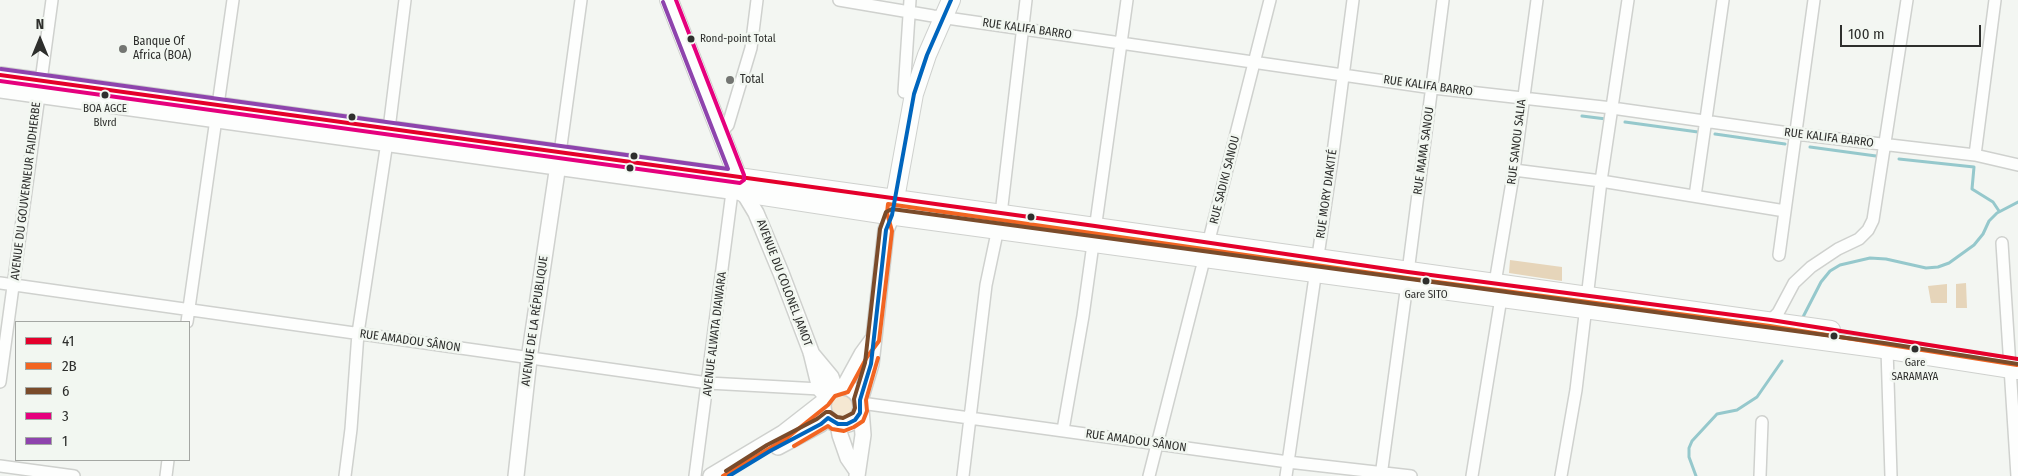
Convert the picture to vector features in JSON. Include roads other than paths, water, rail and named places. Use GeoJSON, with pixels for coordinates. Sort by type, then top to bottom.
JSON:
{"type":"FeatureCollection","features":[{"type":"Feature","properties":{"kind":"main road","name":"AVENUE DU COLONEL JAMOT"},"geometry":{"type":"LineString","coordinates":[[670,0],[724,129]]}},
{"type":"Feature","properties":{"kind":"main road","name":"AVENUE DU COLONEL JAMOT"},"geometry":{"type":"LineString","coordinates":[[680,0],[744,187],[811,352],[831,377],[830,392]]}},
{"type":"Feature","properties":{"kind":"main road"},"geometry":{"type":"LineString","coordinates":[[730,476],[770,451],[821,424],[833,421],[847,424],[855,420],[860,413],[871,364],[887,211],[904,92],[917,52],[939,11],[951,0]]}},
{"type":"Feature","properties":{"kind":"main road"},"geometry":{"type":"LineString","coordinates":[[887,211],[914,94],[939,11]]}},
{"type":"Feature","properties":{"kind":"main road"},"geometry":{"type":"LineString","coordinates":[[0,75],[39,88],[559,159],[887,211],[1000,222],[1094,234],[1767,327],[2014,364]]}},
{"type":"Feature","properties":{"kind":"main road"},"geometry":{"type":"LineString","coordinates":[[0,90],[39,88]]}},
{"type":"Feature","properties":{"kind":"main road","name":"AVENUE DE LA RÉPUBLIQUE"},"geometry":{"type":"LineString","coordinates":[[516,476],[529,358],[559,159]]}},
{"type":"Feature","properties":{"kind":"main road"},"geometry":{"type":"LineString","coordinates":[[1767,327],[1887,350],[2014,364]]}},
{"type":"Feature","properties":{"kind":"main road"},"geometry":{"type":"LineString","coordinates":[[711,476],[783,433],[830,392],[874,338]]}},
{"type":"Feature","properties":{"kind":"main road"},"geometry":{"type":"LineString","coordinates":[[830,392],[853,390],[861,404],[863,435],[857,474]]}},
{"type":"Feature","properties":{"kind":"main road"},"geometry":{"type":"LineString","coordinates":[[830,392],[824,410],[833,421],[848,458],[857,474]]}},
{"type":"Feature","properties":{"kind":"street","name":"AVENUE DU GOUVERNEUR FAIDHERBE"},"geometry":{"type":"LineString","coordinates":[[0,382],[52,0]]}},
{"type":"Feature","properties":{"kind":"street"},"geometry":{"type":"LineString","coordinates":[[187,321],[233,0]]}},
{"type":"Feature","properties":{"kind":"street"},"geometry":{"type":"LineString","coordinates":[[345,476],[351,429],[358,333],[388,136],[405,0]]}},
{"type":"Feature","properties":{"kind":"street"},"geometry":{"type":"LineString","coordinates":[[559,159],[581,0]]}},
{"type":"Feature","properties":{"kind":"street"},"geometry":{"type":"LineString","coordinates":[[724,129],[751,48],[757,0]]}},
{"type":"Feature","properties":{"kind":"street","name":"RUE KALIFA BARRO"},"geometry":{"type":"LineString","coordinates":[[839,0],[910,6],[1022,28],[1433,88],[1612,108],[1796,134],[1976,155],[2018,165]]}},
{"type":"Feature","properties":{"kind":"street"},"geometry":{"type":"LineString","coordinates":[[963,476],[986,285],[1000,222],[1026,0]]}},
{"type":"Feature","properties":{"kind":"street"},"geometry":{"type":"LineString","coordinates":[[1063,430],[1094,234],[1127,0]]}},
{"type":"Feature","properties":{"kind":"street","name":"RUE SADIKI SANOU"},"geometry":{"type":"LineString","coordinates":[[1149,476],[1270,0]]}},
{"type":"Feature","properties":{"kind":"street","name":"RUE MORY DIAKITÉ"},"geometry":{"type":"LineString","coordinates":[[1286,476],[1344,75],[1353,0]]}},
{"type":"Feature","properties":{"kind":"street","name":"RUE MAMA SANOU"},"geometry":{"type":"LineString","coordinates":[[1382,474],[1444,0]]}},
{"type":"Feature","properties":{"kind":"street","name":"RUE SANOU SALIA"},"geometry":{"type":"LineString","coordinates":[[1472,476],[1537,0]]}},
{"type":"Feature","properties":{"kind":"street"},"geometry":{"type":"LineString","coordinates":[[1561,476],[1576,390],[1601,181],[1628,0]]}},
{"type":"Feature","properties":{"kind":"street"},"geometry":{"type":"LineString","coordinates":[[1695,196],[1723,0]]}},
{"type":"Feature","properties":{"kind":"street"},"geometry":{"type":"LineString","coordinates":[[1779,255],[1814,0]]}},
{"type":"Feature","properties":{"kind":"street"},"geometry":{"type":"LineString","coordinates":[[1767,327],[1778,313],[1794,283],[1811,266],[1838,248],[1858,240],[1868,230],[1873,220],[1907,0]]}},
{"type":"Feature","properties":{"kind":"street"},"geometry":{"type":"LineString","coordinates":[[1976,155],[1995,0]]}},
{"type":"Feature","properties":{"kind":"street"},"geometry":{"type":"LineString","coordinates":[[904,92],[910,6]]}},
{"type":"Feature","properties":{"kind":"street"},"geometry":{"type":"LineString","coordinates":[[1514,170],[1601,181],[1785,211]]}},
{"type":"Feature","properties":{"kind":"street","name":"AVENUE ALWATA DIAWARA"},"geometry":{"type":"LineString","coordinates":[[695,476],[708,383],[744,187]]}},
{"type":"Feature","properties":{"kind":"street"},"geometry":{"type":"LineString","coordinates":[[2002,243],[2014,364],[2017,476]]}},
{"type":"Feature","properties":{"kind":"street","name":"RUE AMADOU SÂNON"},"geometry":{"type":"LineString","coordinates":[[0,284],[708,383],[830,392]]}},
{"type":"Feature","properties":{"kind":"street"},"geometry":{"type":"LineString","coordinates":[[1887,350],[1891,476]]}},
{"type":"Feature","properties":{"kind":"street","name":"RUE AMADOU SÂNON"},"geometry":{"type":"LineString","coordinates":[[861,404],[1288,462],[1411,476]]}},
{"type":"Feature","properties":{"kind":"street"},"geometry":{"type":"LineString","coordinates":[[1760,476],[1762,422]]}},
{"type":"Feature","properties":{"kind":"street"},"geometry":{"type":"LineString","coordinates":[[166,476],[168,461]]}},
{"type":"Feature","properties":{"kind":"street"},"geometry":{"type":"LineString","coordinates":[[0,466],[74,476]]}},
{"type":"Feature","properties":{"kind":"waterway"},"geometry":{"type":"LineString","coordinates":[[1582,116],[1606,119]]}},
{"type":"Feature","properties":{"kind":"waterway"},"geometry":{"type":"LineString","coordinates":[[1625,122],[1698,132]]}},
{"type":"Feature","properties":{"kind":"waterway"},"geometry":{"type":"LineString","coordinates":[[1715,134],[1785,144]]}},
{"type":"Feature","properties":{"kind":"waterway"},"geometry":{"type":"LineString","coordinates":[[1810,147],[1876,156]]}},
{"type":"Feature","properties":{"kind":"waterway"},"geometry":{"type":"LineString","coordinates":[[1899,159],[1974,167],[1972,189],[1993,202],[1999,211]]}},
{"type":"Feature","properties":{"kind":"waterway"},"geometry":{"type":"LineString","coordinates":[[1803,317],[1821,282],[1830,271],[1840,265],[1870,258],[1886,259],[1926,268],[1938,267],[1949,263],[1974,245],[1983,234],[1989,221],[1997,213],[2018,202]]}},
{"type":"Feature","properties":{"kind":"waterway"},"geometry":{"type":"LineString","coordinates":[[1696,476],[1689,457],[1689,448],[1692,441],[1717,414],[1737,410],[1757,397],[1782,361]]}},
{"type":"Feature","properties":{"kind":"place","name":"Rond-point Total"},"geometry":{"type":"Point","coordinates":[691,39]}},
{"type":"Feature","properties":{"kind":"place","name":"Banque Of Africa (BOA)"},"geometry":{"type":"Point","coordinates":[123,49]}},
{"type":"Feature","properties":{"kind":"place","name":"Total"},"geometry":{"type":"Point","coordinates":[730,80]}},
{"type":"Feature","properties":{"kind":"place","name":"BOA AGCE Blvrd"},"geometry":{"type":"Point","coordinates":[105,95]}},
{"type":"Feature","properties":{"kind":"place","name":"Gare SITO"},"geometry":{"type":"Point","coordinates":[1426,281]}},
{"type":"Feature","properties":{"kind":"place","name":"Gare SARAMAYA"},"geometry":{"type":"Point","coordinates":[1915,349]}}]}
